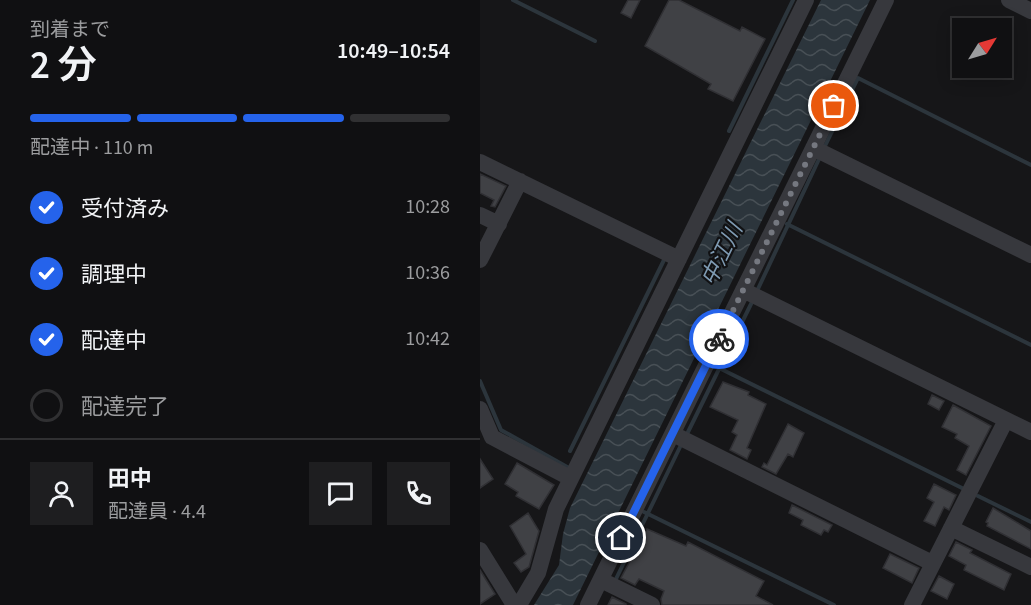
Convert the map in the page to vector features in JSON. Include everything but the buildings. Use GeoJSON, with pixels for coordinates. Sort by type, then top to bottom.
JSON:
{"type":"FeatureCollection","features":[{"type":"Feature","properties":{"kind":"street"},"geometry":{"type":"LineString","coordinates":[[519,605],[538,573],[556,509],[570,478],[806,0]]}},
{"type":"Feature","properties":{"kind":"street"},"geometry":{"type":"LineString","coordinates":[[588,605],[886,0]]}},
{"type":"Feature","properties":{"kind":"street"},"geometry":{"type":"LineString","coordinates":[[1010,0],[1031,11]]}},
{"type":"Feature","properties":{"kind":"street"},"geometry":{"type":"LineString","coordinates":[[813,148],[1031,255]]}},
{"type":"Feature","properties":{"kind":"street"},"geometry":{"type":"LineString","coordinates":[[480,162],[679,259]]}},
{"type":"Feature","properties":{"kind":"street"},"geometry":{"type":"LineString","coordinates":[[480,260],[520,182]]}},
{"type":"Feature","properties":{"kind":"street"},"geometry":{"type":"LineString","coordinates":[[480,215],[498,224]]}},
{"type":"Feature","properties":{"kind":"street"},"geometry":{"type":"LineString","coordinates":[[743,290],[1031,432]]}},
{"type":"Feature","properties":{"kind":"street"},"geometry":{"type":"LineString","coordinates":[[480,409],[492,437],[570,478]]}},
{"type":"Feature","properties":{"kind":"street"},"geometry":{"type":"LineString","coordinates":[[912,605],[1006,420]]}},
{"type":"Feature","properties":{"kind":"street"},"geometry":{"type":"LineString","coordinates":[[673,434],[932,563]]}},
{"type":"Feature","properties":{"kind":"street"},"geometry":{"type":"LineString","coordinates":[[951,528],[1031,567]]}},
{"type":"Feature","properties":{"kind":"street"},"geometry":{"type":"LineString","coordinates":[[480,550],[514,605]]}},
{"type":"Feature","properties":{"kind":"street"},"geometry":{"type":"LineString","coordinates":[[601,580],[652,605]]}},
{"type":"Feature","properties":{"kind":"water","name":"中江川"},"geometry":{"type":"Polygon","coordinates":[[[821,0],[870,0],[573,605],[534,605],[559,565],[563,534],[570,508],[821,0]]]}},
{"type":"Feature","properties":{"kind":"waterway"},"geometry":{"type":"LineString","coordinates":[[513,0],[595,41]]}},
{"type":"Feature","properties":{"kind":"waterway"},"geometry":{"type":"LineString","coordinates":[[729,131],[793,0]]}},
{"type":"Feature","properties":{"kind":"waterway"},"geometry":{"type":"LineString","coordinates":[[825,146],[858,78],[1031,165]]}},
{"type":"Feature","properties":{"kind":"waterway"},"geometry":{"type":"LineString","coordinates":[[757,291],[820,157]]}},
{"type":"Feature","properties":{"kind":"waterway"},"geometry":{"type":"LineString","coordinates":[[787,224],[1031,345]]}},
{"type":"Feature","properties":{"kind":"waterway"},"geometry":{"type":"LineString","coordinates":[[570,451],[664,260]]}},
{"type":"Feature","properties":{"kind":"waterway"},"geometry":{"type":"LineString","coordinates":[[688,432],[752,302]]}},
{"type":"Feature","properties":{"kind":"waterway"},"geometry":{"type":"LineString","coordinates":[[719,368],[964,489]]}},
{"type":"Feature","properties":{"kind":"waterway"},"geometry":{"type":"LineString","coordinates":[[480,381],[501,430],[569,468]]}},
{"type":"Feature","properties":{"kind":"waterway"},"geometry":{"type":"LineString","coordinates":[[615,581],[681,445]]}},
{"type":"Feature","properties":{"kind":"waterway"},"geometry":{"type":"LineString","coordinates":[[978,496],[1031,522]]}},
{"type":"Feature","properties":{"kind":"waterway"},"geometry":{"type":"LineString","coordinates":[[644,512],[834,605]]}},
{"type":"Feature","properties":{"kind":"way so far"},"geometry":{"type":"LineString","coordinates":[[719,339],[834,106]]}},
{"type":"Feature","properties":{"kind":"route"},"geometry":{"type":"LineString","coordinates":[[621,538],[719,339]]}}]}
